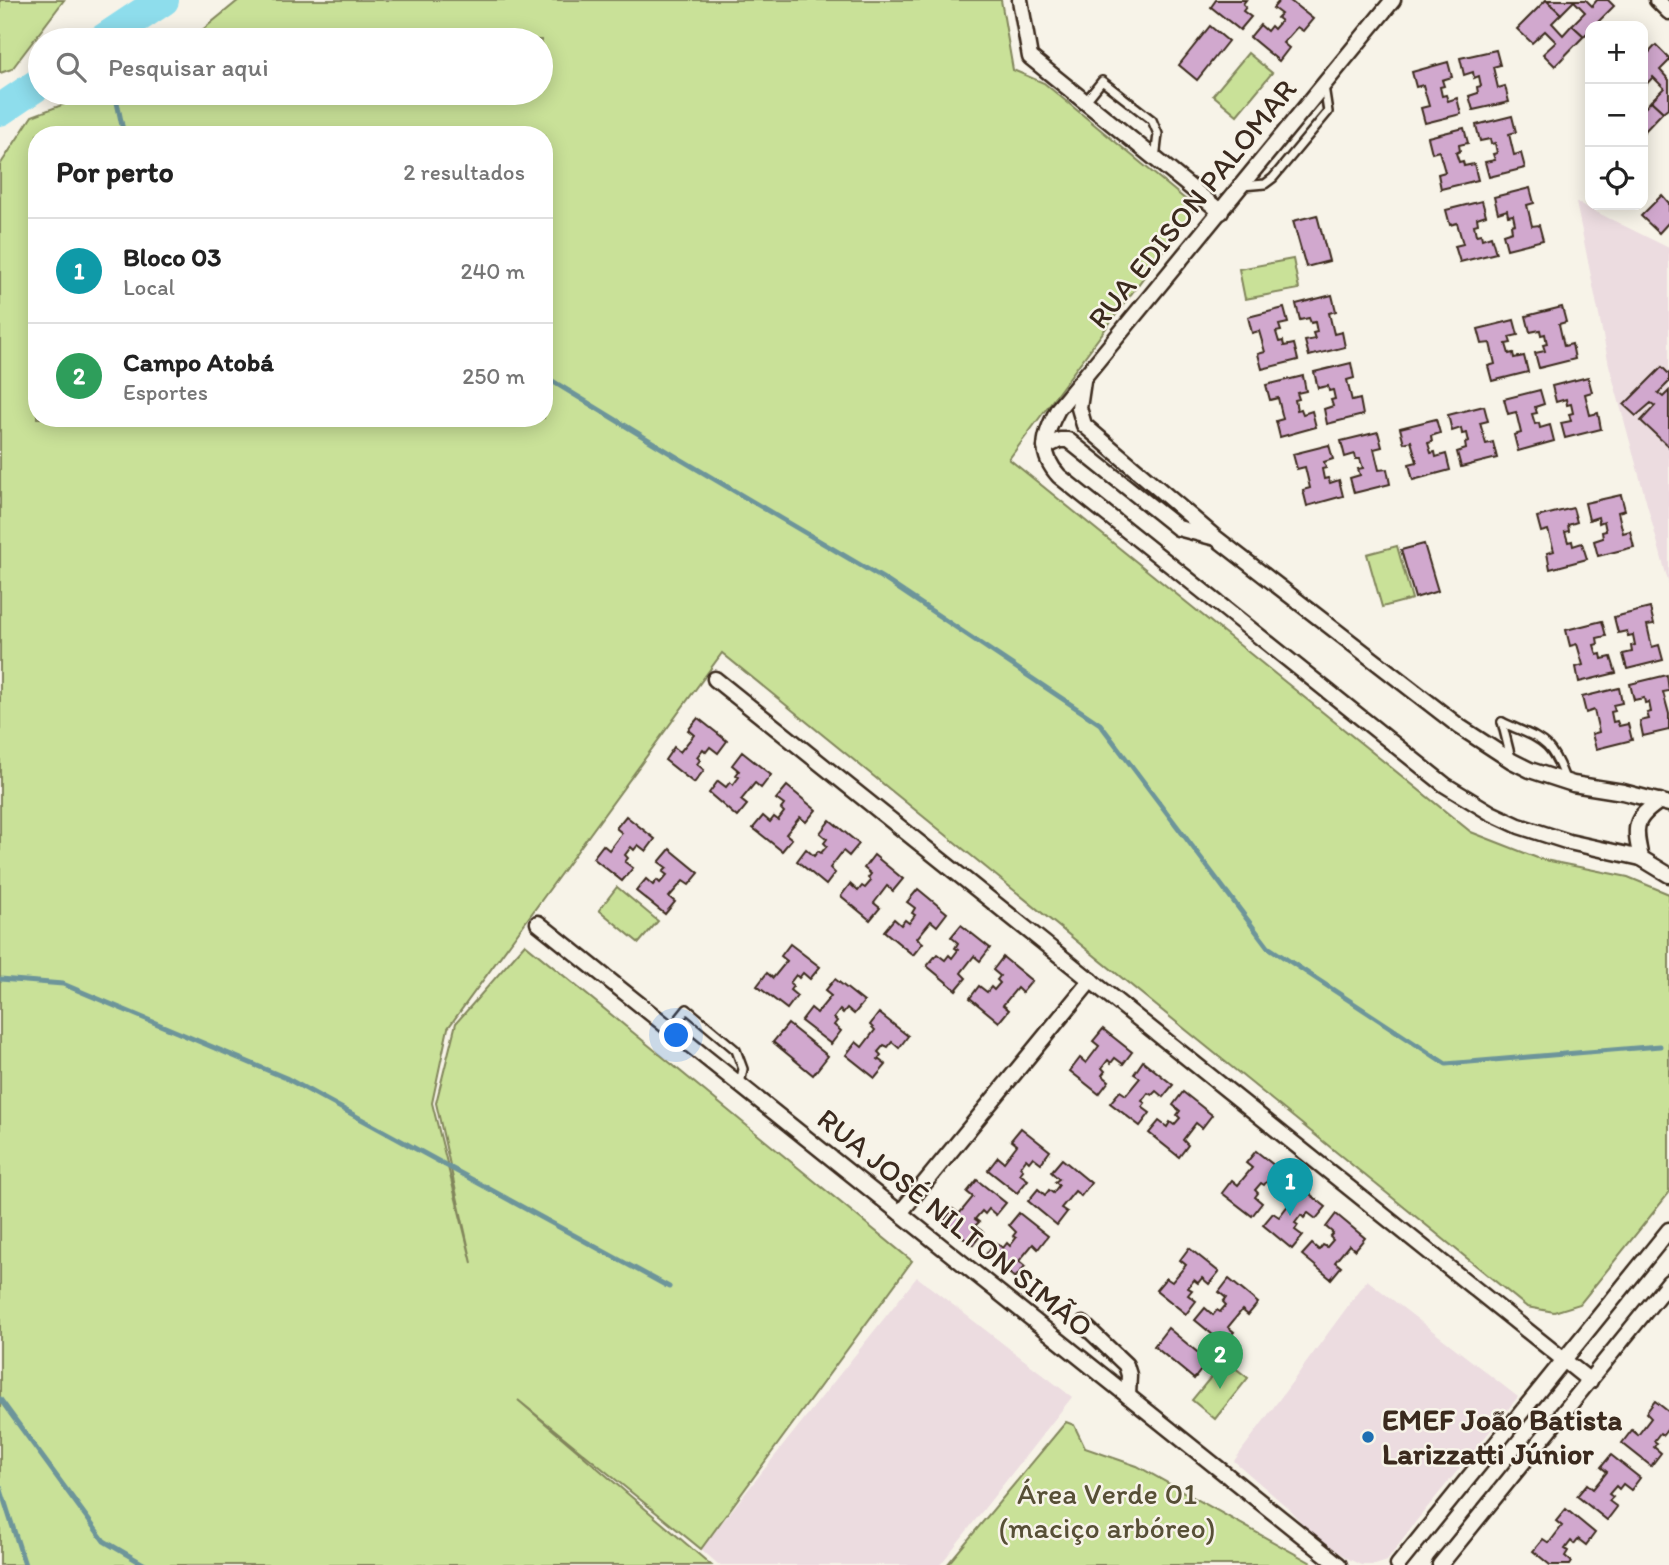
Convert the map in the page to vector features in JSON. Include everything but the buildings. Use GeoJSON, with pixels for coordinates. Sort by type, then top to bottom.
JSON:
{"type":"FeatureCollection","features":[{"type":"Feature","properties":{"kind":"street"},"geometry":{"type":"LineString","coordinates":[[1020,0],[1031,57],[1221,212]]}},
{"type":"Feature","properties":{"kind":"street","name":"RUA EDISON PALOMAR"},"geometry":{"type":"LineString","coordinates":[[1045,447],[1058,409],[1393,0]]}},
{"type":"Feature","properties":{"kind":"street"},"geometry":{"type":"LineString","coordinates":[[1657,0],[1669,12]]}},
{"type":"Feature","properties":{"kind":"street"},"geometry":{"type":"LineString","coordinates":[[1083,380],[1079,408],[1084,425],[1216,538],[1460,727],[1512,761],[1566,782],[1665,803]]}},
{"type":"Feature","properties":{"kind":"street"},"geometry":{"type":"LineString","coordinates":[[1216,538],[1178,528],[1068,440],[1060,440],[1045,447],[1046,459],[1059,476],[1446,785],[1491,813],[1520,826],[1569,842],[1641,858],[1669,875]]}},
{"type":"Feature","properties":{"kind":"street"},"geometry":{"type":"LineString","coordinates":[[715,679],[1590,1381]]}},
{"type":"Feature","properties":{"kind":"street"},"geometry":{"type":"LineString","coordinates":[[1641,858],[1637,841],[1637,821],[1648,809],[1665,803]]}},
{"type":"Feature","properties":{"kind":"street","name":"RUA JOSÉ NILTON SIMÃO"},"geometry":{"type":"LineString","coordinates":[[538,923],[1339,1565]]}},
{"type":"Feature","properties":{"kind":"street"},"geometry":{"type":"LineString","coordinates":[[900,1213],[1091,980]]}},
{"type":"Feature","properties":{"kind":"street"},"geometry":{"type":"LineString","coordinates":[[1398,1565],[1669,1230]]}},
{"type":"Feature","properties":{"kind":"street"},"geometry":{"type":"LineString","coordinates":[[1440,1565],[1669,1282]]}},
{"type":"Feature","properties":{"kind":"street"},"geometry":{"type":"LineString","coordinates":[[1083,1324],[1126,1365],[1129,1375],[1128,1396]]}},
{"type":"Feature","properties":{"kind":"lane"},"geometry":{"type":"LineString","coordinates":[[1085,103],[1102,81],[1152,120],[1158,134],[1155,159]]}},
{"type":"Feature","properties":{"kind":"lane"},"geometry":{"type":"LineString","coordinates":[[1241,186],[1265,184],[1273,178],[1328,112],[1323,83]]}},
{"type":"Feature","properties":{"kind":"lane"},"geometry":{"type":"LineString","coordinates":[[1512,761],[1502,722],[1544,742],[1557,757],[1566,782]]}},
{"type":"Feature","properties":{"kind":"lane"},"geometry":{"type":"LineString","coordinates":[[671,1029],[687,1009],[736,1050],[743,1069],[740,1084]]}},
{"type":"Feature","properties":{"kind":"shaded area"},"geometry":{"type":"Polygon","coordinates":[[[1576,202],[1585,206],[1585,210],[1592,210],[1669,248],[1669,585],[1609,365],[1576,202]]]}},
{"type":"Feature","properties":{"kind":"shaded area"},"geometry":{"type":"Polygon","coordinates":[[[917,1277],[1072,1397],[940,1565],[719,1565],[701,1549],[917,1277]]]}},
{"type":"Feature","properties":{"kind":"shaded area","name":"EMEF João Batista Larizzatti Júnior"},"geometry":{"type":"Polygon","coordinates":[[[1367,1280],[1518,1397],[1417,1520],[1387,1561],[1375,1565],[1361,1565],[1347,1558],[1307,1529],[1288,1508],[1234,1461],[1367,1280]]]}},
{"type":"Feature","properties":{"kind":"green space"},"geometry":{"type":"Polygon","coordinates":[[[0,0],[64,0],[43,28],[28,28],[28,48],[12,69],[0,73],[0,0]]]}},
{"type":"Feature","properties":{"kind":"green space"},"geometry":{"type":"Polygon","coordinates":[[[239,0],[1001,0],[1013,70],[1044,83],[1186,200],[1192,212],[1009,459],[1471,832],[1540,859],[1628,877],[1669,894],[1669,1193],[1580,1304],[1554,1312],[1527,1307],[722,653],[448,1028],[432,1103],[472,1263],[436,1103],[456,1023],[525,944],[912,1261],[701,1549],[518,1400],[711,1565],[0,1565],[0,165],[32,116],[62,105],[553,105],[553,28],[205,28],[239,0]]]}},
{"type":"Feature","properties":{"kind":"green space"},"geometry":{"type":"Polygon","coordinates":[[[1248,53],[1272,73],[1237,115],[1213,95],[1248,53]]]}},
{"type":"Feature","properties":{"kind":"green space"},"geometry":{"type":"Polygon","coordinates":[[[1293,259],[1299,289],[1245,299],[1239,269],[1293,259]]]}},
{"type":"Feature","properties":{"kind":"green space"},"geometry":{"type":"Polygon","coordinates":[[[1397,546],[1412,599],[1382,607],[1367,554],[1397,546]]]}},
{"type":"Feature","properties":{"kind":"green space"},"geometry":{"type":"Polygon","coordinates":[[[617,887],[658,921],[639,943],[599,910],[617,887]]]}},
{"type":"Feature","properties":{"kind":"green space"},"geometry":{"type":"Polygon","coordinates":[[[1225,1360],[1248,1378],[1215,1419],[1192,1400],[1225,1360]]]}},
{"type":"Feature","properties":{"kind":"green space","name":"Área Verde 01 (maciço arbóreo)"},"geometry":{"type":"Polygon","coordinates":[[[1066,1422],[1074,1425],[1085,1448],[1137,1466],[1315,1565],[947,1565],[1066,1422]]]}},
{"type":"Feature","properties":{"kind":"waterway"},"geometry":{"type":"LineString","coordinates":[[121,28],[163,0]]}},
{"type":"Feature","properties":{"kind":"waterway"},"geometry":{"type":"LineString","coordinates":[[0,110],[28,91]]}},
{"type":"Feature","properties":{"kind":"waterway"},"geometry":{"type":"LineString","coordinates":[[118,105],[122,126]]}},
{"type":"Feature","properties":{"kind":"waterway"},"geometry":{"type":"LineString","coordinates":[[553,381],[884,579],[1100,724],[1268,947],[1446,1064],[1660,1046]]}},
{"type":"Feature","properties":{"kind":"waterway"},"geometry":{"type":"LineString","coordinates":[[0,979],[63,984],[286,1078],[669,1287]]}},
{"type":"Feature","properties":{"kind":"waterway"},"geometry":{"type":"LineString","coordinates":[[0,1399],[104,1541],[145,1565]]}},
{"type":"Feature","properties":{"kind":"waterway"},"geometry":{"type":"LineString","coordinates":[[0,1487],[25,1565]]}},
{"type":"Feature","properties":{"kind":"place","name":"Bloco 03"},"geometry":{"type":"Point","coordinates":[1290,1216]}},
{"type":"Feature","properties":{"kind":"place","name":"Campo Atobá"},"geometry":{"type":"Point","coordinates":[1220,1389]}},
{"type":"Feature","properties":{"kind":"place","name":"EMEF João Batista Larizzatti Júnior"},"geometry":{"type":"Point","coordinates":[1368,1437]}}]}
